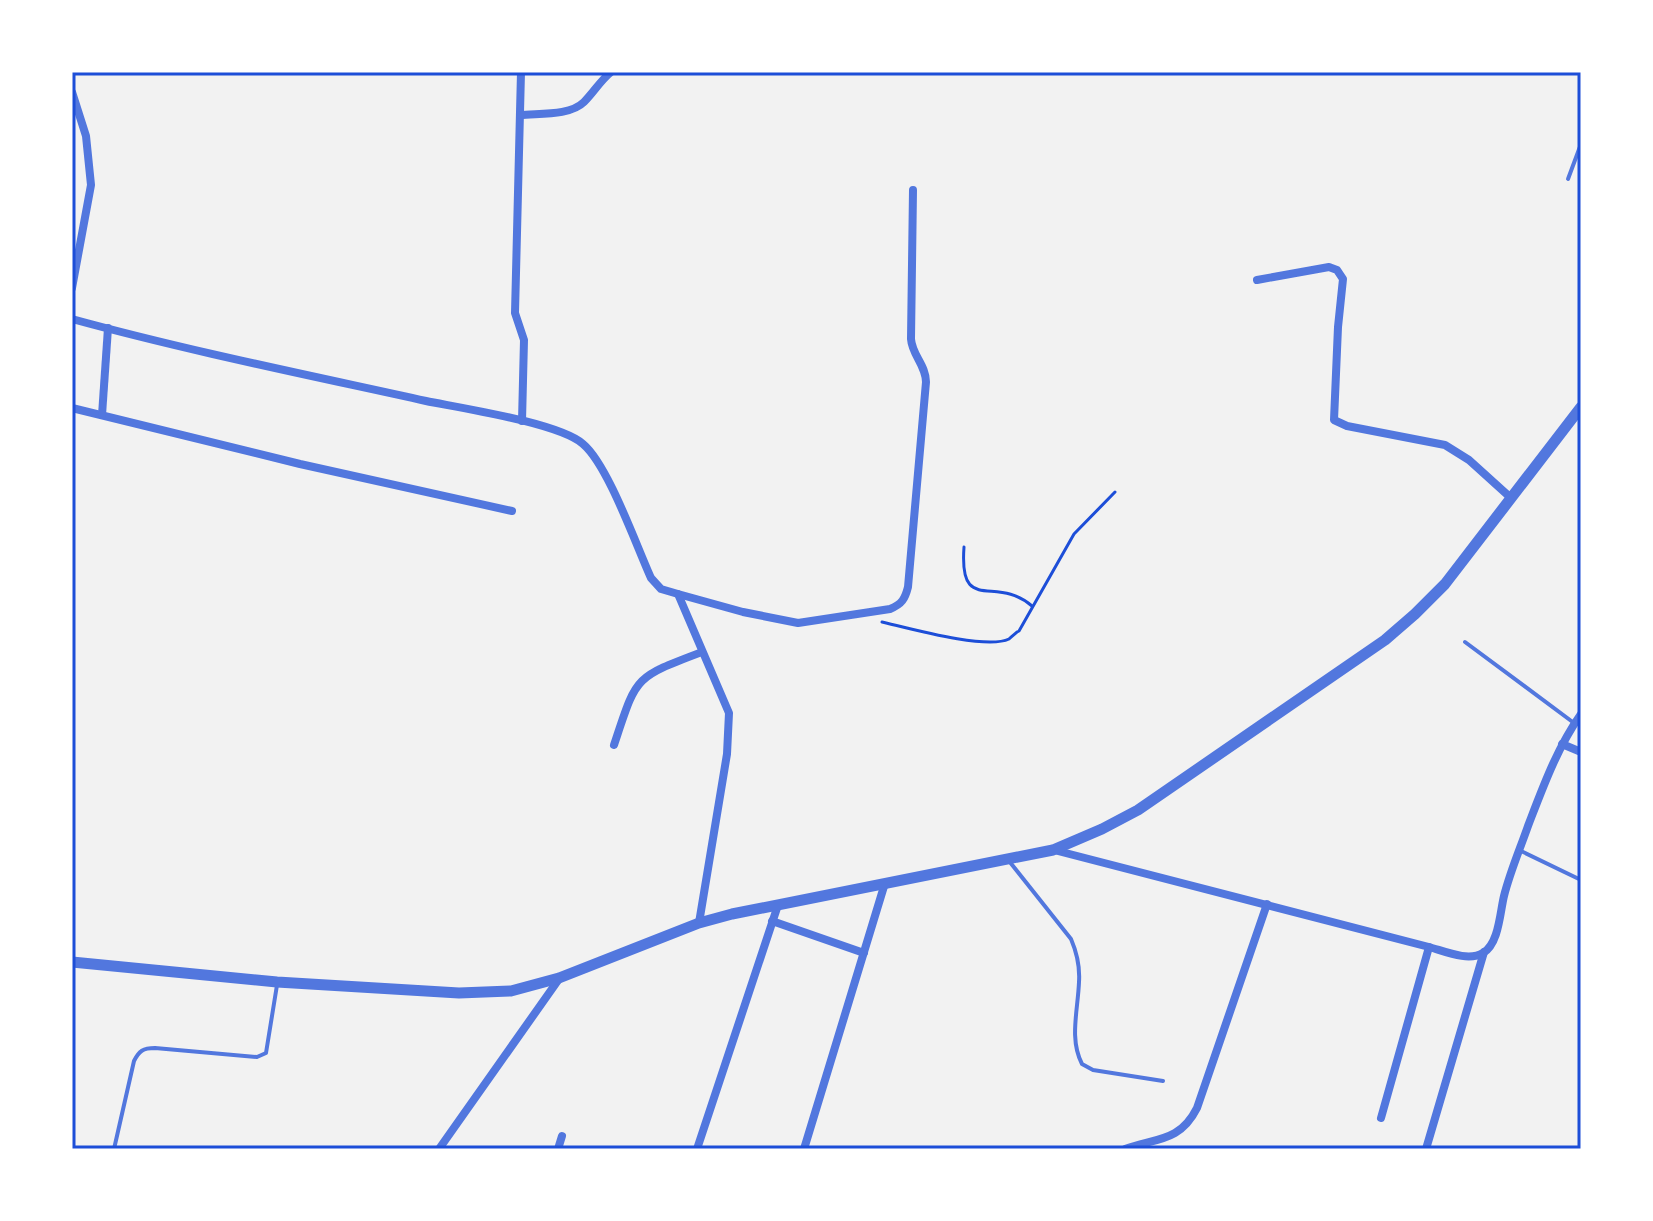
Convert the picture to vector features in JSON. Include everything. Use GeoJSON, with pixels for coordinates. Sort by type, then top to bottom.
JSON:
{"type":"FeatureCollection","features":[{"type":"Feature","properties":{"kind":"street"},"geometry":{"type":"LineString","coordinates":[[521,72],[515,313],[524,340],[522,421]]}},
{"type":"Feature","properties":{"kind":"street"},"geometry":{"type":"LineString","coordinates":[[520,115],[565,111],[581,105],[611,72]]}},
{"type":"Feature","properties":{"kind":"street"},"geometry":{"type":"LineString","coordinates":[[72,92],[86,136],[91,185],[72,288]]}},
{"type":"Feature","properties":{"kind":"street"},"geometry":{"type":"LineString","coordinates":[[72,319],[522,421],[566,435],[581,442],[604,473],[651,578],[661,589],[743,612],[798,623],[890,609],[905,599],[908,587],[926,382],[911,346],[913,190]]}},
{"type":"Feature","properties":{"kind":"street"},"geometry":{"type":"LineString","coordinates":[[1257,280],[1329,267],[1337,270],[1343,279],[1334,420],[1347,426],[1445,445],[1469,460],[1511,498]]}},
{"type":"Feature","properties":{"kind":"street"},"geometry":{"type":"LineString","coordinates":[[102,415],[108,328]]}},
{"type":"Feature","properties":{"kind":"street"},"geometry":{"type":"LineString","coordinates":[[72,962],[277,982],[459,993],[511,991],[559,978],[699,923],[1053,850],[1138,810],[1385,640],[1445,584],[1581,407]]}},
{"type":"Feature","properties":{"kind":"street"},"geometry":{"type":"LineString","coordinates":[[72,408],[300,464],[512,511]]}},
{"type":"Feature","properties":{"kind":"street"},"geometry":{"type":"LineString","coordinates":[[678,594],[729,713],[729,730],[699,923]]}},
{"type":"Feature","properties":{"kind":"street"},"geometry":{"type":"LineString","coordinates":[[614,745],[637,684],[656,669],[702,652]]}},
{"type":"Feature","properties":{"kind":"street"},"geometry":{"type":"LineString","coordinates":[[1426,1149],[1484,952],[1493,940],[1508,880],[1562,744],[1581,714]]}},
{"type":"Feature","properties":{"kind":"street"},"geometry":{"type":"LineString","coordinates":[[1562,744],[1581,752]]}},
{"type":"Feature","properties":{"kind":"street"},"geometry":{"type":"LineString","coordinates":[[1053,850],[1429,947],[1468,956],[1484,952]]}},
{"type":"Feature","properties":{"kind":"street"},"geometry":{"type":"LineString","coordinates":[[804,1149],[885,883]]}},
{"type":"Feature","properties":{"kind":"street"},"geometry":{"type":"LineString","coordinates":[[1125,1149],[1163,1139],[1190,1123],[1267,904]]}},
{"type":"Feature","properties":{"kind":"street"},"geometry":{"type":"LineString","coordinates":[[697,1149],[778,905]]}},
{"type":"Feature","properties":{"kind":"street"},"geometry":{"type":"LineString","coordinates":[[772,921],[864,953]]}},
{"type":"Feature","properties":{"kind":"street"},"geometry":{"type":"LineString","coordinates":[[1381,1118],[1429,947]]}},
{"type":"Feature","properties":{"kind":"street"},"geometry":{"type":"LineString","coordinates":[[439,1149],[559,978]]}},
{"type":"Feature","properties":{"kind":"street"},"geometry":{"type":"LineString","coordinates":[[558,1149],[562,1136]]}},
{"type":"Feature","properties":{"kind":"lane"},"geometry":{"type":"LineString","coordinates":[[1568,179],[1581,144]]}},
{"type":"Feature","properties":{"kind":"lane"},"geometry":{"type":"LineString","coordinates":[[1465,642],[1574,723]]}},
{"type":"Feature","properties":{"kind":"lane"},"geometry":{"type":"LineString","coordinates":[[1519,850],[1581,880]]}},
{"type":"Feature","properties":{"kind":"lane"},"geometry":{"type":"LineString","coordinates":[[1008,859],[1074,946],[1079,982],[1075,1041],[1082,1064],[1093,1070],[1163,1081]]}},
{"type":"Feature","properties":{"kind":"lane"},"geometry":{"type":"LineString","coordinates":[[114,1149],[138,1052],[155,1048],[257,1057],[266,1053],[277,982]]}},
{"type":"Feature","properties":{"kind":"path"},"geometry":{"type":"LineString","coordinates":[[881,621],[945,637],[997,642],[1009,639],[1019,631],[1074,534],[1115,492]]}},
{"type":"Feature","properties":{"kind":"path"},"geometry":{"type":"LineString","coordinates":[[964,547],[962,570],[965,581],[980,590],[1015,594],[1032,606]]}}]}
